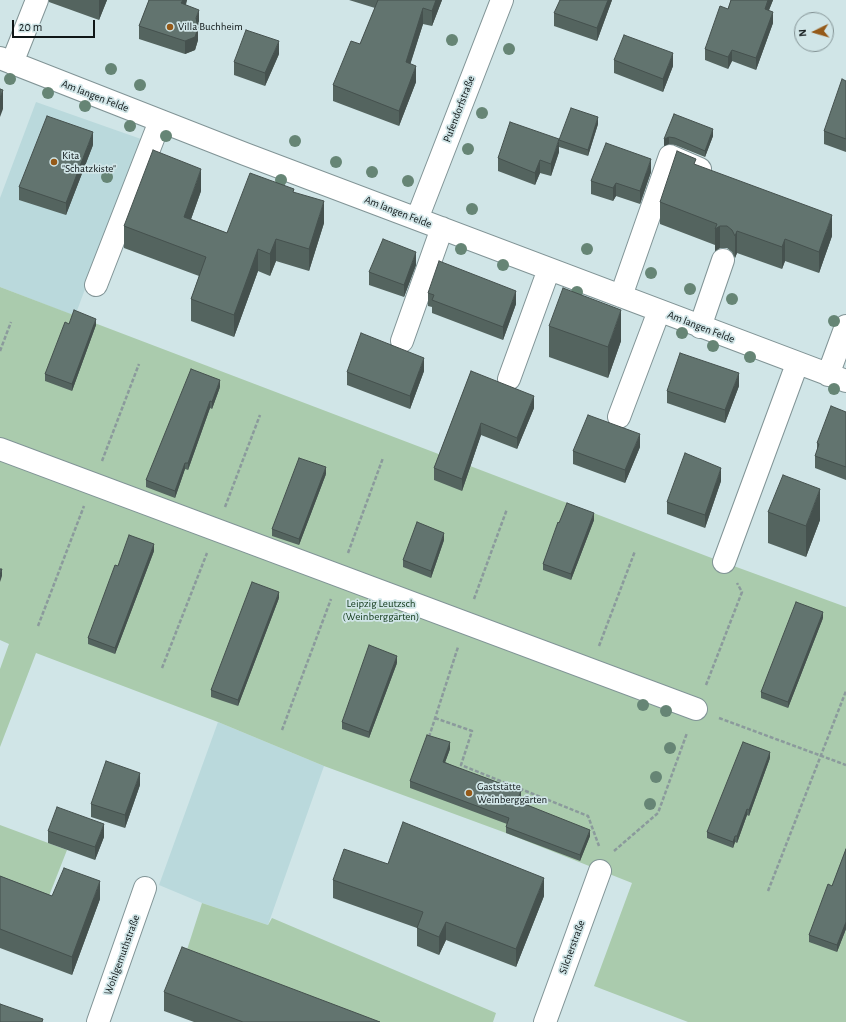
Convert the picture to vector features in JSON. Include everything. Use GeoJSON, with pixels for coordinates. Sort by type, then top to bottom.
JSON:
{"type":"FeatureCollection","features":[{"type":"Feature","properties":{"kind":"street"},"geometry":{"type":"LineString","coordinates":[[6,61],[37,0]]}},
{"type":"Feature","properties":{"kind":"street","name":"Pufendorfstraße"},"geometry":{"type":"LineString","coordinates":[[417,219],[502,0]]}},
{"type":"Feature","properties":{"kind":"street","name":"Am langen Felde"},"geometry":{"type":"LineString","coordinates":[[6,61],[796,364],[837,378]]}},
{"type":"Feature","properties":{"kind":"street"},"geometry":{"type":"LineString","coordinates":[[96,285],[160,121]]}},
{"type":"Feature","properties":{"kind":"street"},"geometry":{"type":"LineString","coordinates":[[621,296],[670,156],[700,169]]}},
{"type":"Feature","properties":{"kind":"street"},"geometry":{"type":"LineString","coordinates":[[402,341],[442,228]]}},
{"type":"Feature","properties":{"kind":"street"},"geometry":{"type":"LineString","coordinates":[[700,327],[723,260]]}},
{"type":"Feature","properties":{"kind":"street"},"geometry":{"type":"LineString","coordinates":[[509,379],[549,269]]}},
{"type":"Feature","properties":{"kind":"street"},"geometry":{"type":"LineString","coordinates":[[619,417],[659,311]]}},
{"type":"Feature","properties":{"kind":"street"},"geometry":{"type":"LineString","coordinates":[[837,378],[846,326]]}},
{"type":"Feature","properties":{"kind":"street"},"geometry":{"type":"LineString","coordinates":[[724,562],[796,364]]}},
{"type":"Feature","properties":{"kind":"street"},"geometry":{"type":"LineString","coordinates":[[0,449],[696,709]]}},
{"type":"Feature","properties":{"kind":"street","name":"Silcherstraße"},"geometry":{"type":"LineString","coordinates":[[545,1022],[604,860]]}},
{"type":"Feature","properties":{"kind":"street","name":"Wohlgemuthstraße"},"geometry":{"type":"LineString","coordinates":[[98,1022],[146,888]]}},
{"type":"Feature","properties":{"kind":"path"},"geometry":{"type":"LineString","coordinates":[[0,351],[12,322]]}},
{"type":"Feature","properties":{"kind":"path"},"geometry":{"type":"LineString","coordinates":[[427,742],[466,623],[507,509]]}},
{"type":"Feature","properties":{"kind":"path"},"geometry":{"type":"LineString","coordinates":[[590,669],[635,551]]}},
{"type":"Feature","properties":{"kind":"path"},"geometry":{"type":"LineString","coordinates":[[435,718],[472,731],[461,765],[588,816],[604,860],[658,813],[696,709],[742,592],[724,562]]}},
{"type":"Feature","properties":{"kind":"path"},"geometry":{"type":"LineString","coordinates":[[768,891],[846,691]]}},
{"type":"Feature","properties":{"kind":"path"},"geometry":{"type":"LineString","coordinates":[[696,709],[846,765]]}},
{"type":"Feature","properties":{"kind":"shaded area"},"geometry":{"type":"Polygon","coordinates":[[[36,102],[141,139],[75,316],[0,287],[0,198],[36,102]]]}},
{"type":"Feature","properties":{"kind":"shaded area"},"geometry":{"type":"Polygon","coordinates":[[[218,722],[324,766],[268,925],[202,903],[159,885],[218,722]]]}},
{"type":"Feature","properties":{"kind":"green space","name":"Leipzig Leutzsch (Weinberggärten)"},"geometry":{"type":"Polygon","coordinates":[[[0,287],[709,557],[846,607],[846,1022],[688,1022],[594,986],[632,883],[506,833],[324,766],[218,722],[36,653],[0,747],[0,669],[9,644],[0,640],[0,287]]]}},
{"type":"Feature","properties":{"kind":"green space"},"geometry":{"type":"Polygon","coordinates":[[[0,825],[67,850],[47,901],[0,883],[0,825]]]}},
{"type":"Feature","properties":{"kind":"green space"},"geometry":{"type":"Polygon","coordinates":[[[202,903],[268,925],[272,918],[496,1013],[493,1022],[362,1022],[185,956],[202,903]]]}},
{"type":"Feature","properties":{"kind":"building","name":"Villa Buchheim"},"geometry":{"type":"Polygon","coordinates":[[[149,0],[183,0],[181,3],[199,10],[196,18],[198,28],[195,37],[185,41],[139,26],[149,0]]]}},
{"type":"Feature","properties":{"kind":"building"},"geometry":{"type":"Polygon","coordinates":[[[378,0],[436,0],[432,11],[423,8],[406,62],[416,66],[399,111],[333,85],[351,41],[360,44],[378,0]]]}},
{"type":"Feature","properties":{"kind":"building"},"geometry":{"type":"Polygon","coordinates":[[[560,0],[608,0],[597,28],[554,13],[560,0]]]}},
{"type":"Feature","properties":{"kind":"building"},"geometry":{"type":"Polygon","coordinates":[[[731,0],[768,0],[765,9],[773,12],[756,58],[732,50],[728,57],[705,49],[720,6],[728,9],[731,0]]]}},
{"type":"Feature","properties":{"kind":"building"},"geometry":{"type":"Polygon","coordinates":[[[246,30],[279,41],[265,73],[234,62],[246,30]]]}},
{"type":"Feature","properties":{"kind":"building"},"geometry":{"type":"Polygon","coordinates":[[[624,35],[673,53],[663,79],[614,60],[624,35]]]}},
{"type":"Feature","properties":{"kind":"building"},"geometry":{"type":"Polygon","coordinates":[[[842,79],[846,81],[846,139],[824,131],[842,79]]]}},
{"type":"Feature","properties":{"kind":"building"},"geometry":{"type":"Polygon","coordinates":[[[0,89],[3,90],[0,98],[0,89]]]}},
{"type":"Feature","properties":{"kind":"building"},"geometry":{"type":"Polygon","coordinates":[[[571,108],[598,117],[588,150],[559,140],[571,108]]]}},
{"type":"Feature","properties":{"kind":"building"},"geometry":{"type":"Polygon","coordinates":[[[674,114],[713,129],[705,151],[675,138],[669,137],[664,139],[674,114]]]}},
{"type":"Feature","properties":{"kind":"building"},"geometry":{"type":"Polygon","coordinates":[[[47,116],[93,132],[66,203],[19,187],[47,116]]]}},
{"type":"Feature","properties":{"kind":"building"},"geometry":{"type":"Polygon","coordinates":[[[510,122],[559,139],[551,164],[540,160],[535,173],[498,158],[510,122]]]}},
{"type":"Feature","properties":{"kind":"building"},"geometry":{"type":"Polygon","coordinates":[[[606,143],[651,159],[640,191],[616,183],[613,188],[591,181],[606,143]]]}},
{"type":"Feature","properties":{"kind":"building"},"geometry":{"type":"Polygon","coordinates":[[[153,150],[201,169],[184,217],[227,233],[250,173],[294,189],[293,192],[324,201],[309,249],[276,239],[270,254],[258,249],[234,315],[191,299],[206,257],[124,226],[153,150]]]}},
{"type":"Feature","properties":{"kind":"building"},"geometry":{"type":"Polygon","coordinates":[[[677,151],[696,159],[694,164],[832,215],[819,252],[785,239],[782,247],[737,231],[735,236],[732,230],[727,226],[720,226],[715,229],[717,224],[660,202],[677,151]]]}},
{"type":"Feature","properties":{"kind":"building"},"geometry":{"type":"Polygon","coordinates":[[[383,239],[416,252],[404,285],[369,272],[383,239]]]}},
{"type":"Feature","properties":{"kind":"building"},"geometry":{"type":"Polygon","coordinates":[[[439,261],[516,291],[503,327],[432,300],[434,295],[428,293],[439,261]]]}},
{"type":"Feature","properties":{"kind":"building"},"geometry":{"type":"Polygon","coordinates":[[[563,288],[621,310],[608,347],[549,326],[563,288]]]}},
{"type":"Feature","properties":{"kind":"building"},"geometry":{"type":"Polygon","coordinates":[[[74,310],[96,319],[72,384],[45,374],[65,322],[69,324],[74,310]]]}},
{"type":"Feature","properties":{"kind":"building"},"geometry":{"type":"Polygon","coordinates":[[[361,333],[424,358],[410,396],[347,372],[361,333]]]}},
{"type":"Feature","properties":{"kind":"building"},"geometry":{"type":"Polygon","coordinates":[[[680,353],[739,373],[725,410],[667,391],[680,353]]]}},
{"type":"Feature","properties":{"kind":"building"},"geometry":{"type":"Polygon","coordinates":[[[191,369],[220,380],[212,402],[210,401],[188,463],[185,463],[175,491],[146,480],[191,369]]]}},
{"type":"Feature","properties":{"kind":"building"},"geometry":{"type":"Polygon","coordinates":[[[471,371],[534,396],[517,438],[481,423],[462,479],[434,468],[471,371]]]}},
{"type":"Feature","properties":{"kind":"building"},"geometry":{"type":"Polygon","coordinates":[[[831,406],[846,412],[846,467],[815,456],[819,444],[817,443],[831,406]]]}},
{"type":"Feature","properties":{"kind":"building"},"geometry":{"type":"Polygon","coordinates":[[[588,415],[640,434],[625,470],[573,451],[588,415]]]}},
{"type":"Feature","properties":{"kind":"building"},"geometry":{"type":"Polygon","coordinates":[[[685,453],[721,468],[705,515],[667,502],[685,453]]]}},
{"type":"Feature","properties":{"kind":"building"},"geometry":{"type":"Polygon","coordinates":[[[299,458],[326,467],[299,539],[272,529],[299,458]]]}},
{"type":"Feature","properties":{"kind":"building"},"geometry":{"type":"Polygon","coordinates":[[[783,475],[820,489],[806,526],[768,512],[783,475]]]}},
{"type":"Feature","properties":{"kind":"building"},"geometry":{"type":"Polygon","coordinates":[[[567,503],[594,513],[571,574],[543,564],[558,522],[559,523],[567,503]]]}},
{"type":"Feature","properties":{"kind":"building"},"geometry":{"type":"Polygon","coordinates":[[[417,522],[444,533],[431,571],[403,560],[417,522]]]}},
{"type":"Feature","properties":{"kind":"building"},"geometry":{"type":"Polygon","coordinates":[[[129,535],[154,544],[115,648],[88,638],[115,565],[118,566],[129,535]]]}},
{"type":"Feature","properties":{"kind":"building"},"geometry":{"type":"Polygon","coordinates":[[[252,582],[279,592],[238,700],[211,690],[252,582]]]}},
{"type":"Feature","properties":{"kind":"building"},"geometry":{"type":"Polygon","coordinates":[[[796,602],[823,612],[788,702],[761,692],[796,602]]]}},
{"type":"Feature","properties":{"kind":"building"},"geometry":{"type":"Polygon","coordinates":[[[369,645],[397,656],[369,732],[342,722],[369,645]]]}},
{"type":"Feature","properties":{"kind":"building"},"geometry":{"type":"Polygon","coordinates":[[[427,735],[450,742],[443,762],[521,791],[517,801],[590,830],[580,855],[506,827],[509,818],[410,781],[427,735]]]}},
{"type":"Feature","properties":{"kind":"building"},"geometry":{"type":"Polygon","coordinates":[[[743,742],[770,752],[749,810],[747,809],[737,836],[735,836],[733,842],[707,832],[743,742]]]}},
{"type":"Feature","properties":{"kind":"building"},"geometry":{"type":"Polygon","coordinates":[[[106,761],[140,773],[125,815],[91,804],[106,761]]]}},
{"type":"Feature","properties":{"kind":"building"},"geometry":{"type":"Polygon","coordinates":[[[57,807],[104,824],[95,847],[48,831],[57,807]]]}},
{"type":"Feature","properties":{"kind":"building"},"geometry":{"type":"Polygon","coordinates":[[[403,822],[544,878],[516,949],[446,922],[439,937],[417,928],[423,912],[333,880],[344,849],[388,864],[403,822]]]}},
{"type":"Feature","properties":{"kind":"building"},"geometry":{"type":"Polygon","coordinates":[[[846,849],[846,922],[837,945],[809,935],[828,884],[832,886],[846,849]]]}},
{"type":"Feature","properties":{"kind":"building"},"geometry":{"type":"Polygon","coordinates":[[[64,868],[100,881],[72,957],[0,929],[0,876],[52,896],[64,868]]]}},
{"type":"Feature","properties":{"kind":"building"},"geometry":{"type":"Polygon","coordinates":[[[182,947],[380,1022],[243,1022],[164,992],[182,947]]]}},
{"type":"Feature","properties":{"kind":"building"},"geometry":{"type":"Polygon","coordinates":[[[0,1004],[43,1019],[42,1022],[0,1022],[0,1004]]]}},
{"type":"Feature","properties":{"kind":"place","name":"Villa Buchheim"},"geometry":{"type":"Point","coordinates":[170,27]}},
{"type":"Feature","properties":{"kind":"place","name":"Kita \"Schatzkiste\""},"geometry":{"type":"Point","coordinates":[54,162]}},
{"type":"Feature","properties":{"kind":"place","name":"Gaststätte Weinberggärten"},"geometry":{"type":"Point","coordinates":[469,793]}}]}
